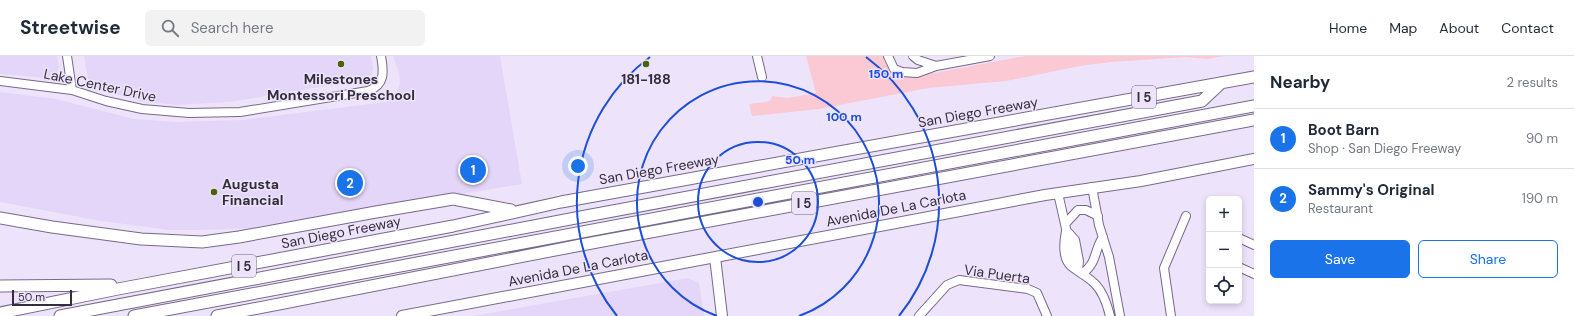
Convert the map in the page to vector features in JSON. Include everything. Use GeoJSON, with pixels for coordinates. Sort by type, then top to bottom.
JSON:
{"type":"FeatureCollection","features":[{"type":"Feature","properties":{"kind":"highway","name":"San Diego Freeway"},"geometry":{"type":"LineString","coordinates":[[0,313],[454,226],[516,211],[1254,77]]}},
{"type":"Feature","properties":{"kind":"highway"},"geometry":{"type":"LineString","coordinates":[[60,316],[1202,101],[1220,84]]}},
{"type":"Feature","properties":{"kind":"highway"},"geometry":{"type":"LineString","coordinates":[[134,316],[1254,106]]}},
{"type":"Feature","properties":{"kind":"highway","name":"I 5"},"geometry":{"type":"LineString","coordinates":[[218,316],[589,243],[1254,120]]}},
{"type":"Feature","properties":{"kind":"highway"},"geometry":{"type":"LineString","coordinates":[[0,218],[52,227],[141,239],[202,242],[239,237],[453,199],[516,211]]}},
{"type":"Feature","properties":{"kind":"highway"},"geometry":{"type":"LineString","coordinates":[[0,286],[140,285]]}},
{"type":"Feature","properties":{"kind":"main road","name":"Avenida De La Carlota"},"geometry":{"type":"LineString","coordinates":[[402,316],[427,314],[715,257],[1058,193],[1141,180],[1254,159]]}},
{"type":"Feature","properties":{"kind":"main road"},"geometry":{"type":"LineString","coordinates":[[715,257],[722,316]]}},
{"type":"Feature","properties":{"kind":"street"},"geometry":{"type":"LineString","coordinates":[[67,56],[72,90]]}},
{"type":"Feature","properties":{"kind":"street","name":"Lake Center Drive"},"geometry":{"type":"LineString","coordinates":[[0,81],[72,90],[106,101],[142,109],[189,113],[240,112],[373,90],[381,82],[384,70],[382,56]]}},
{"type":"Feature","properties":{"kind":"street"},"geometry":{"type":"LineString","coordinates":[[756,56],[762,78]]}},
{"type":"Feature","properties":{"kind":"street"},"geometry":{"type":"LineString","coordinates":[[888,56],[894,69],[902,72],[917,73],[936,66],[990,56]]}},
{"type":"Feature","properties":{"kind":"street"},"geometry":{"type":"LineString","coordinates":[[913,56],[918,60],[936,66]]}},
{"type":"Feature","properties":{"kind":"street"},"geometry":{"type":"LineString","coordinates":[[1092,187],[1109,257],[1120,316]]}},
{"type":"Feature","properties":{"kind":"street"},"geometry":{"type":"LineString","coordinates":[[1058,193],[1066,227],[1075,240],[1080,272]]}},
{"type":"Feature","properties":{"kind":"street"},"geometry":{"type":"LineString","coordinates":[[1098,216],[1086,210],[1078,210],[1066,227],[1063,242],[1070,265],[1095,284],[1107,302],[1110,316]]}},
{"type":"Feature","properties":{"kind":"street"},"geometry":{"type":"LineString","coordinates":[[1171,316],[1164,268],[1186,216]]}},
{"type":"Feature","properties":{"kind":"street"},"geometry":{"type":"LineString","coordinates":[[1080,272],[1090,268],[1095,258],[1097,247],[1103,237]]}},
{"type":"Feature","properties":{"kind":"street"},"geometry":{"type":"LineString","coordinates":[[1242,239],[1254,245]]}},
{"type":"Feature","properties":{"kind":"street"},"geometry":{"type":"LineString","coordinates":[[1241,268],[1254,274]]}},
{"type":"Feature","properties":{"kind":"street","name":"Via Puerta"},"geometry":{"type":"LineString","coordinates":[[919,316],[947,285],[959,280],[1028,289],[1037,293],[1047,316]]}},
{"type":"Feature","properties":{"kind":"shaded area"},"geometry":{"type":"Polygon","coordinates":[[[0,56],[57,56],[59,66],[55,74],[46,78],[0,74],[0,56]]]}},
{"type":"Feature","properties":{"kind":"shaded area"},"geometry":{"type":"Polygon","coordinates":[[[84,56],[371,56],[373,68],[372,74],[367,79],[230,102],[175,105],[140,101],[97,88],[88,79],[84,56]]]}},
{"type":"Feature","properties":{"kind":"shaded area"},"geometry":{"type":"Polygon","coordinates":[[[393,56],[500,56],[522,184],[254,228],[203,230],[169,230],[101,221],[0,202],[0,92],[56,99],[134,119],[175,122],[241,120],[386,102],[395,96],[400,83],[399,73],[393,56]]]}},
{"type":"Feature","properties":{"kind":"shaded area"},"geometry":{"type":"Polygon","coordinates":[[[806,56],[884,56],[885,62],[892,72],[906,77],[1025,56],[1224,56],[1207,59],[1186,57],[1111,62],[1080,66],[1006,81],[928,88],[819,109],[752,116],[749,104],[766,102],[771,100],[772,96],[787,98],[816,93],[806,56]]]}},
{"type":"Feature","properties":{"kind":"shaded area"},"geometry":{"type":"Polygon","coordinates":[[[688,278],[699,283],[704,316],[473,316],[688,278]]]}},
{"type":"Feature","properties":{"kind":"place","name":"Milestones Montessori Preschool"},"geometry":{"type":"Point","coordinates":[341,64]}},
{"type":"Feature","properties":{"kind":"place","name":"181-188"},"geometry":{"type":"Point","coordinates":[646,64]}},
{"type":"Feature","properties":{"kind":"place","name":"Boot Barn"},"geometry":{"type":"Point","coordinates":[473,170]}},
{"type":"Feature","properties":{"kind":"place","name":"Sammy's Original"},"geometry":{"type":"Point","coordinates":[350,183]}},
{"type":"Feature","properties":{"kind":"place","name":"Augusta Financial"},"geometry":{"type":"Point","coordinates":[214,192]}}]}
